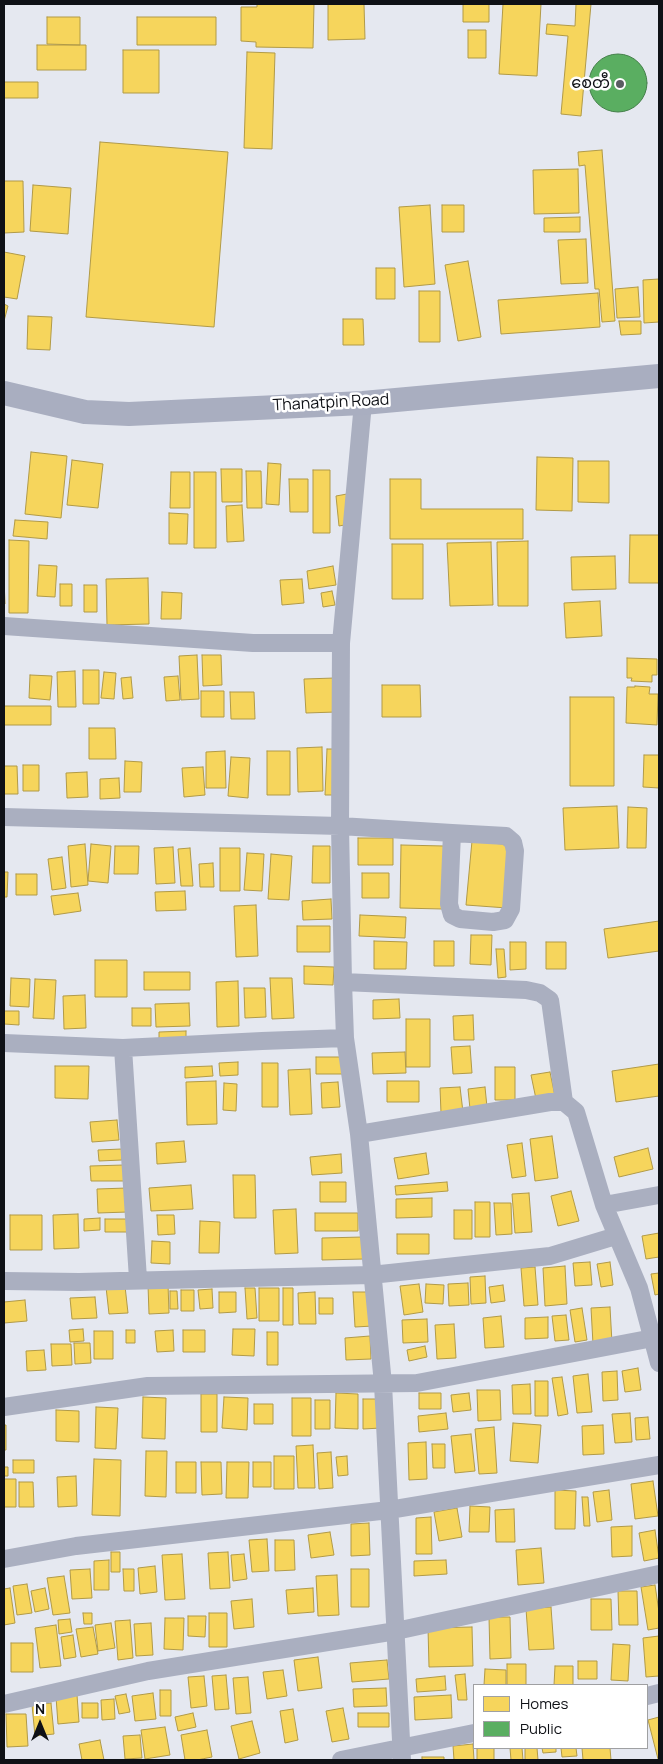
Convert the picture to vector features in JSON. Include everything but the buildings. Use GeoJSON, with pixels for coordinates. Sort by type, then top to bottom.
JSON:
{"type":"FeatureCollection","features":[{"type":"Feature","properties":{"kind":"main road","name":"Thanatpin Road"},"geometry":{"type":"LineString","coordinates":[[4,393],[85,412],[129,414],[362,403],[659,376]]}},
{"type":"Feature","properties":{"kind":"street"},"geometry":{"type":"LineString","coordinates":[[362,403],[341,643],[340,826],[343,982],[345,1038],[359,1134],[371,1275],[383,1384],[402,1754]]}},
{"type":"Feature","properties":{"kind":"street"},"geometry":{"type":"LineString","coordinates":[[4,626],[253,643],[341,643]]}},
{"type":"Feature","properties":{"kind":"street"},"geometry":{"type":"LineString","coordinates":[[4,817],[340,826],[506,836],[513,842],[515,851],[510,909],[505,920],[493,922],[460,919],[452,915],[449,904],[452,833]]}},
{"type":"Feature","properties":{"kind":"street"},"geometry":{"type":"LineString","coordinates":[[343,982],[526,990],[540,993],[550,1000],[564,1102]]}},
{"type":"Feature","properties":{"kind":"street"},"geometry":{"type":"LineString","coordinates":[[4,1042],[123,1048],[345,1038]]}},
{"type":"Feature","properties":{"kind":"street"},"geometry":{"type":"LineString","coordinates":[[123,1048],[138,1279]]}},
{"type":"Feature","properties":{"kind":"street"},"geometry":{"type":"LineString","coordinates":[[359,1134],[550,1102],[564,1102],[576,1112],[604,1205],[639,1288],[656,1337],[659,1364]]}},
{"type":"Feature","properties":{"kind":"street"},"geometry":{"type":"LineString","coordinates":[[604,1205],[659,1195]]}},
{"type":"Feature","properties":{"kind":"street"},"geometry":{"type":"LineString","coordinates":[[4,1281],[79,1282],[138,1279],[371,1275],[550,1256],[616,1236]]}},
{"type":"Feature","properties":{"kind":"street"},"geometry":{"type":"LineString","coordinates":[[4,1407],[148,1386],[417,1383],[656,1337]]}},
{"type":"Feature","properties":{"kind":"street"},"geometry":{"type":"LineString","coordinates":[[4,1559],[76,1546],[389,1510],[659,1465]]}},
{"type":"Feature","properties":{"kind":"street"},"geometry":{"type":"LineString","coordinates":[[4,1704],[148,1670],[396,1631],[659,1574]]}},
{"type":"Feature","properties":{"kind":"street"},"geometry":{"type":"LineString","coordinates":[[341,1760],[402,1754],[473,1733]]}},
{"type":"Feature","properties":{"kind":"place","name":"စေတီ"},"geometry":{"type":"Point","coordinates":[620,84]}}]}
